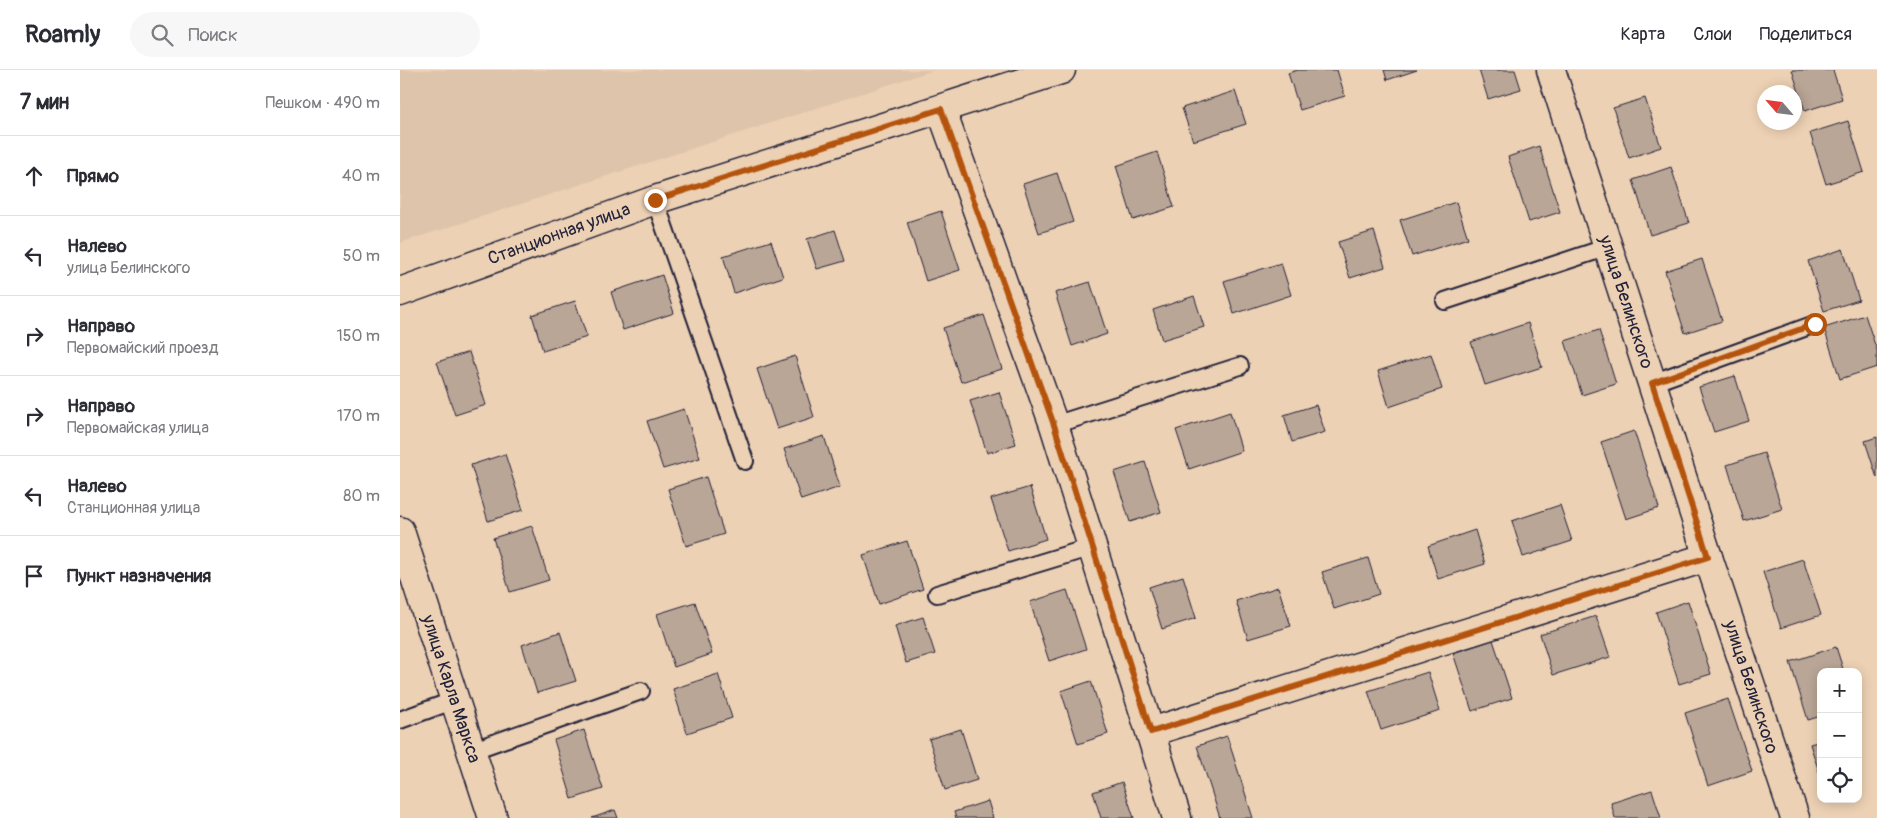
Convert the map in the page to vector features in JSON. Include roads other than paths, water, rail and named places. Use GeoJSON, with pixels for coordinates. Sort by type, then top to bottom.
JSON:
{"type":"FeatureCollection","features":[{"type":"Feature","properties":{"kind":"street","name":"Станционная улица"},"geometry":{"type":"LineString","coordinates":[[400,292],[655,200],[1061,70]]}},
{"type":"Feature","properties":{"kind":"street","name":"улица Белинского"},"geometry":{"type":"LineString","coordinates":[[1551,70],[1708,557],[1795,818]]}},
{"type":"Feature","properties":{"kind":"street"},"geometry":{"type":"LineString","coordinates":[[941,109],[1054,425],[1177,818]]}},
{"type":"Feature","properties":{"kind":"street","name":"улица Карла Маркса"},"geometry":{"type":"LineString","coordinates":[[400,531],[493,818]]}},
{"type":"Feature","properties":{"kind":"street"},"geometry":{"type":"LineString","coordinates":[[1151,732],[1708,557]]}},
{"type":"Feature","properties":{"kind":"lane"},"geometry":{"type":"LineString","coordinates":[[655,200],[745,461]]}},
{"type":"Feature","properties":{"kind":"lane"},"geometry":{"type":"LineString","coordinates":[[1445,301],[1608,247]]}},
{"type":"Feature","properties":{"kind":"lane"},"geometry":{"type":"LineString","coordinates":[[1652,383],[1815,324]]}},
{"type":"Feature","properties":{"kind":"lane"},"geometry":{"type":"LineString","coordinates":[[1054,425],[1240,366]]}},
{"type":"Feature","properties":{"kind":"lane"},"geometry":{"type":"LineString","coordinates":[[937,594],[1092,547]]}},
{"type":"Feature","properties":{"kind":"lane"},"geometry":{"type":"LineString","coordinates":[[471,751],[641,691]]}},
{"type":"Feature","properties":{"kind":"lane"},"geometry":{"type":"LineString","coordinates":[[400,720],[454,700]]}}]}
